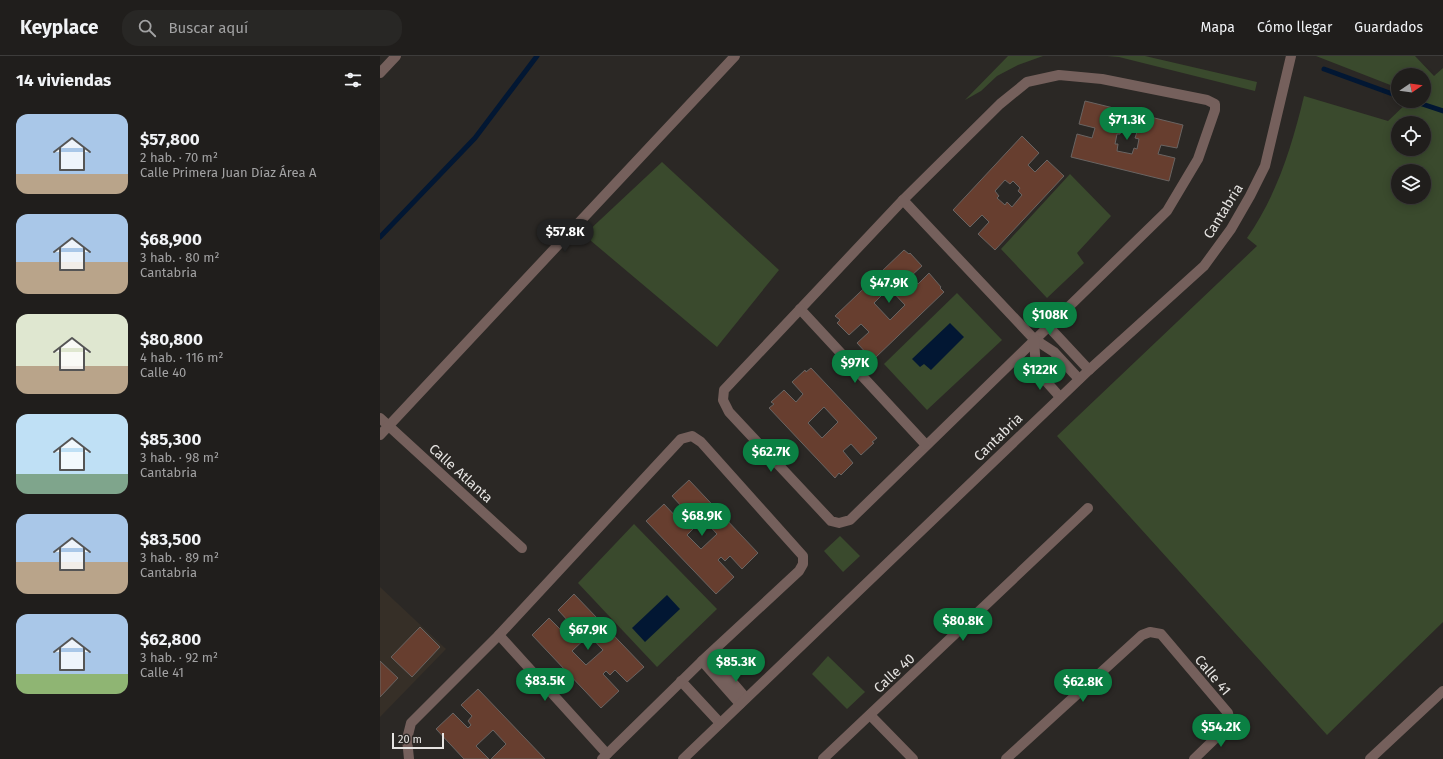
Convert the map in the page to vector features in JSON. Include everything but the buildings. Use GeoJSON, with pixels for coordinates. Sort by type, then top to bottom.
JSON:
{"type":"FeatureCollection","features":[{"type":"Feature","properties":{"kind":"street"},"geometry":{"type":"LineString","coordinates":[[380,73],[396,56]]}},
{"type":"Feature","properties":{"kind":"street"},"geometry":{"type":"LineString","coordinates":[[380,435],[735,56]]}},
{"type":"Feature","properties":{"kind":"street","name":"Cantabria"},"geometry":{"type":"LineString","coordinates":[[683,759],[1079,379],[1204,266],[1231,229],[1265,166],[1291,56]]}},
{"type":"Feature","properties":{"kind":"street"},"geometry":{"type":"LineString","coordinates":[[1059,75],[1102,79],[1207,100],[1214,104],[1215,110],[1198,159],[1167,211],[850,520],[840,523],[831,521],[729,412],[723,400],[724,390],[903,200],[1000,104],[1027,82],[1059,75]]}},
{"type":"Feature","properties":{"kind":"street"},"geometry":{"type":"LineString","coordinates":[[903,200],[1034,339],[1054,352],[1079,379]]}},
{"type":"Feature","properties":{"kind":"street"},"geometry":{"type":"LineString","coordinates":[[800,309],[926,445]]}},
{"type":"Feature","properties":{"kind":"street"},"geometry":{"type":"LineString","coordinates":[[1048,326],[1089,370]]}},
{"type":"Feature","properties":{"kind":"street"},"geometry":{"type":"LineString","coordinates":[[1034,339],[1036,370],[1060,397]]}},
{"type":"Feature","properties":{"kind":"street","name":"Calle Atlanta"},"geometry":{"type":"LineString","coordinates":[[380,418],[522,548]]}},
{"type":"Feature","properties":{"kind":"street"},"geometry":{"type":"LineString","coordinates":[[409,759],[407,739],[411,724],[499,635],[681,439],[692,436],[701,442],[803,556],[803,564],[799,571],[705,658],[604,756],[499,635]]}},
{"type":"Feature","properties":{"kind":"street","name":"Calle 40"},"geometry":{"type":"LineString","coordinates":[[823,759],[1088,508]]}},
{"type":"Feature","properties":{"kind":"street","name":"Calle 41"},"geometry":{"type":"LineString","coordinates":[[1006,759],[1142,635],[1150,632],[1161,634],[1228,714],[1230,722],[1226,729],[1194,759]]}},
{"type":"Feature","properties":{"kind":"street"},"geometry":{"type":"LineString","coordinates":[[705,658],[743,701]]}},
{"type":"Feature","properties":{"kind":"street"},"geometry":{"type":"LineString","coordinates":[[681,681],[720,723]]}},
{"type":"Feature","properties":{"kind":"street"},"geometry":{"type":"LineString","coordinates":[[1370,759],[1443,691]]}},
{"type":"Feature","properties":{"kind":"street"},"geometry":{"type":"LineString","coordinates":[[870,714],[913,759]]}},
{"type":"Feature","properties":{"kind":"shaded area"},"geometry":{"type":"Polygon","coordinates":[[[380,587],[446,649],[380,717],[380,587]]]}},
{"type":"Feature","properties":{"kind":"green space"},"geometry":{"type":"Polygon","coordinates":[[[1008,56],[1043,56],[1018,65],[997,76],[981,91],[965,100],[1008,56]]]}},
{"type":"Feature","properties":{"kind":"green space"},"geometry":{"type":"Polygon","coordinates":[[[1107,56],[1145,56],[1257,82],[1255,91],[1119,57],[1107,56]]]}},
{"type":"Feature","properties":{"kind":"green space"},"geometry":{"type":"Polygon","coordinates":[[[1316,56],[1415,56],[1426,68],[1391,68],[1391,85],[1316,56]]]}},
{"type":"Feature","properties":{"kind":"green space"},"geometry":{"type":"Polygon","coordinates":[[[1443,68],[1443,622],[1327,735],[1057,436],[1257,246],[1247,238],[1267,205],[1282,170],[1289,152],[1304,96],[1388,121],[1391,118],[1391,156],[1431,156],[1431,116],[1393,116],[1402,108],[1431,108],[1431,73],[1434,76],[1443,68]]]}},
{"type":"Feature","properties":{"kind":"green space"},"geometry":{"type":"Polygon","coordinates":[[[662,162],[779,270],[717,347],[584,235],[662,162]]]}},
{"type":"Feature","properties":{"kind":"green space"},"geometry":{"type":"Polygon","coordinates":[[[1070,174],[1111,216],[1077,253],[1084,263],[1047,298],[1001,249],[1070,174]]]}},
{"type":"Feature","properties":{"kind":"green space"},"geometry":{"type":"Polygon","coordinates":[[[957,293],[1002,340],[927,410],[884,364],[957,293]]]}},
{"type":"Feature","properties":{"kind":"green space"},"geometry":{"type":"Polygon","coordinates":[[[634,524],[717,609],[657,667],[578,583],[634,524]]]}},
{"type":"Feature","properties":{"kind":"green space"},"geometry":{"type":"Polygon","coordinates":[[[840,536],[860,556],[843,572],[824,551],[840,536]]]}},
{"type":"Feature","properties":{"kind":"green space"},"geometry":{"type":"Polygon","coordinates":[[[828,656],[865,692],[847,709],[812,674],[828,656]]]}},
{"type":"Feature","properties":{"kind":"water"},"geometry":{"type":"Polygon","coordinates":[[[950,323],[964,337],[931,370],[924,364],[920,367],[912,359],[950,323]]]}},
{"type":"Feature","properties":{"kind":"water"},"geometry":{"type":"Polygon","coordinates":[[[667,595],[680,609],[645,642],[632,628],[667,595]]]}},
{"type":"Feature","properties":{"kind":"waterway"},"geometry":{"type":"LineString","coordinates":[[380,237],[475,138],[537,56]]}},
{"type":"Feature","properties":{"kind":"waterway"},"geometry":{"type":"LineString","coordinates":[[1324,69],[1391,93]]}},
{"type":"Feature","properties":{"kind":"waterway"},"geometry":{"type":"LineString","coordinates":[[1431,107],[1443,111]]}}]}
